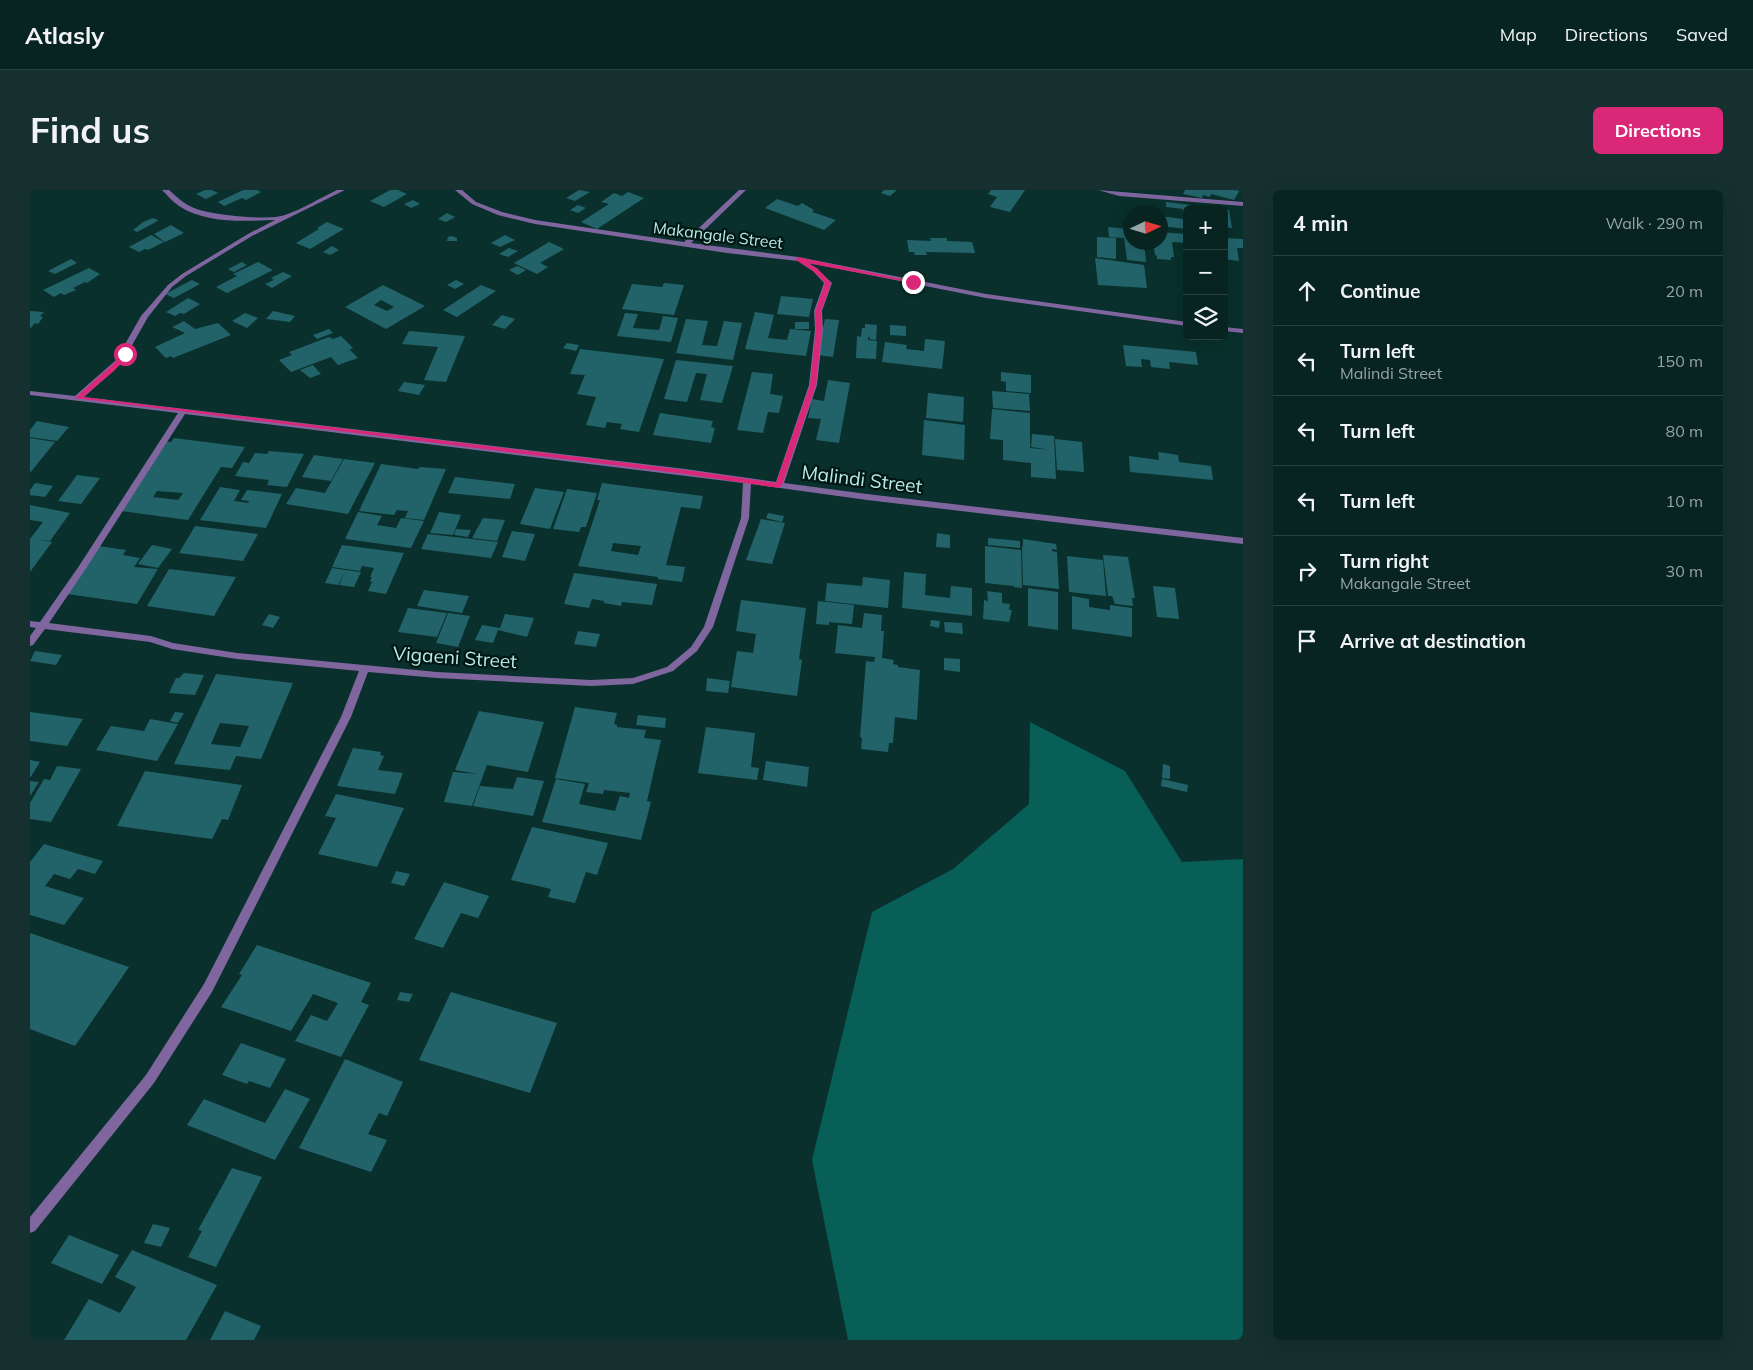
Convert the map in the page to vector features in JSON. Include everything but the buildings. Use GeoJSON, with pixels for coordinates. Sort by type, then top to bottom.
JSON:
{"type":"FeatureCollection","features":[{"type":"Feature","properties":{"kind":"street"},"geometry":{"type":"LineString","coordinates":[[165,190],[181,205],[197,212],[234,218],[285,218]]}},
{"type":"Feature","properties":{"kind":"street"},"geometry":{"type":"LineString","coordinates":[[78,398],[120,361],[144,316],[170,286],[196,267],[242,239],[342,190]]}},
{"type":"Feature","properties":{"kind":"street","name":"Makangale Street"},"geometry":{"type":"LineString","coordinates":[[458,190],[474,203],[500,214],[536,222],[685,245],[798,259],[986,296],[1183,323]]}},
{"type":"Feature","properties":{"kind":"street"},"geometry":{"type":"LineString","coordinates":[[685,245],[743,190]]}},
{"type":"Feature","properties":{"kind":"street"},"geometry":{"type":"LineString","coordinates":[[1101,190],[1119,194],[1243,204]]}},
{"type":"Feature","properties":{"kind":"street"},"geometry":{"type":"LineString","coordinates":[[779,485],[813,385],[819,329],[818,312],[828,283],[815,270],[798,259]]}},
{"type":"Feature","properties":{"kind":"street"},"geometry":{"type":"LineString","coordinates":[[1228,329],[1243,331]]}},
{"type":"Feature","properties":{"kind":"street","name":"Malindi Street"},"geometry":{"type":"LineString","coordinates":[[30,393],[685,472],[747,482],[1243,541]]}},
{"type":"Feature","properties":{"kind":"street"},"geometry":{"type":"LineString","coordinates":[[30,643],[92,552],[183,411]]}},
{"type":"Feature","properties":{"kind":"street","name":"Vigaeni Street"},"geometry":{"type":"LineString","coordinates":[[30,624],[151,639],[172,646],[237,656],[437,675],[590,683],[633,681],[670,669],[694,649],[708,626],[745,518],[747,482]]}},
{"type":"Feature","properties":{"kind":"street"},"geometry":{"type":"LineString","coordinates":[[30,1227],[150,1079],[208,988],[346,717],[365,668]]}},
{"type":"Feature","properties":{"kind":"green space"},"geometry":{"type":"Polygon","coordinates":[[[1030,722],[1125,771],[1182,862],[1243,859],[1243,1340],[848,1340],[812,1160],[872,912],[953,869],[1029,804],[1030,722]]]}},
{"type":"Feature","properties":{"kind":"route"},"geometry":{"type":"LineString","coordinates":[[125,354],[113,369],[78,398],[779,485],[813,385],[819,329],[818,312],[828,283],[815,270],[798,259],[913,282]]}}]}
